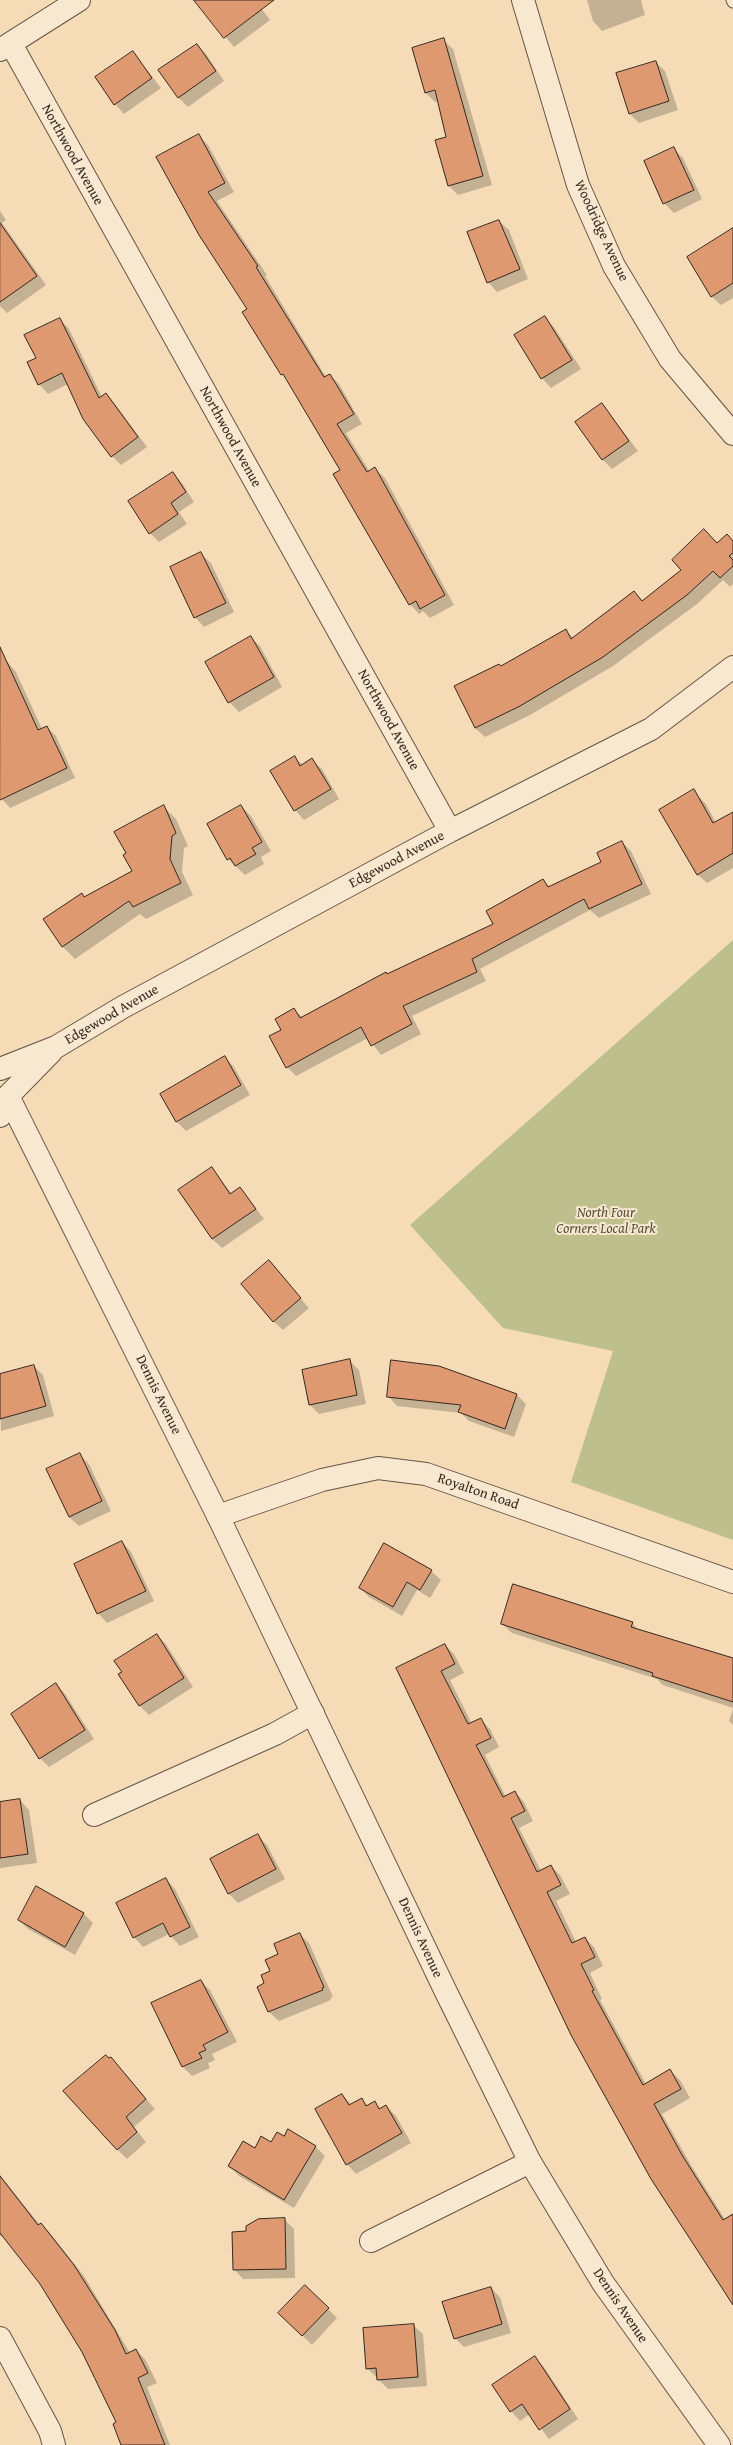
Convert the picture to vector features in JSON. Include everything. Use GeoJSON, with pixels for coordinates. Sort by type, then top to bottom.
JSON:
{"type":"FeatureCollection","features":[{"type":"Feature","properties":{"kind":"street"},"geometry":{"type":"LineString","coordinates":[[5,47],[79,0]]}},
{"type":"Feature","properties":{"kind":"street","name":"Woodridge Avenue"},"geometry":{"type":"LineString","coordinates":[[523,0],[578,185],[614,266],[670,359],[733,434]]}},
{"type":"Feature","properties":{"kind":"street","name":"Northwood Avenue"},"geometry":{"type":"LineString","coordinates":[[5,47],[450,831]]}},
{"type":"Feature","properties":{"kind":"street","name":"Edgewood Avenue"},"geometry":{"type":"LineString","coordinates":[[0,1116],[4,1088],[56,1047],[130,1003],[450,831],[651,730],[733,667]]}},
{"type":"Feature","properties":{"kind":"street","name":"Edgewood Avenue"},"geometry":{"type":"LineString","coordinates":[[0,1069],[56,1047]]}},
{"type":"Feature","properties":{"kind":"street","name":"Dennis Avenue"},"geometry":{"type":"LineString","coordinates":[[4,1088],[218,1516],[530,2162],[603,2284],[719,2445]]}},
{"type":"Feature","properties":{"kind":"street","name":"Royalton Road"},"geometry":{"type":"LineString","coordinates":[[218,1516],[322,1480],[378,1468],[426,1474],[733,1582]]}},
{"type":"Feature","properties":{"kind":"street"},"geometry":{"type":"LineString","coordinates":[[94,1815],[275,1734],[313,1713]]}},
{"type":"Feature","properties":{"kind":"street"},"geometry":{"type":"LineString","coordinates":[[371,2241],[530,2162]]}},
{"type":"Feature","properties":{"kind":"street"},"geometry":{"type":"LineString","coordinates":[[0,2338],[50,2431],[54,2445]]}},
{"type":"Feature","properties":{"kind":"green space","name":"North Four Corners Local Park"},"geometry":{"type":"Polygon","coordinates":[[[733,940],[733,1540],[571,1482],[613,1351],[503,1328],[410,1225],[733,940]]]}},
{"type":"Feature","properties":{"kind":"building"},"geometry":{"type":"Polygon","coordinates":[[[194,0],[274,0],[224,38],[194,0]]]}},
{"type":"Feature","properties":{"kind":"building"},"geometry":{"type":"Polygon","coordinates":[[[444,38],[483,176],[448,186],[435,140],[446,137],[435,90],[425,93],[412,48],[444,38]]]}},
{"type":"Feature","properties":{"kind":"building"},"geometry":{"type":"Polygon","coordinates":[[[197,44],[216,71],[178,98],[158,70],[197,44]]]}},
{"type":"Feature","properties":{"kind":"building"},"geometry":{"type":"Polygon","coordinates":[[[133,51],[152,78],[114,105],[95,77],[133,51]]]}},
{"type":"Feature","properties":{"kind":"building"},"geometry":{"type":"Polygon","coordinates":[[[656,61],[669,101],[629,114],[616,73],[656,61]]]}},
{"type":"Feature","properties":{"kind":"building"},"geometry":{"type":"Polygon","coordinates":[[[199,134],[225,183],[208,192],[258,266],[256,267],[324,377],[330,374],[354,414],[337,424],[367,472],[375,467],[445,595],[420,609],[416,601],[409,605],[333,474],[340,470],[283,374],[281,375],[242,312],[247,309],[199,235],[156,157],[199,134]]]}},
{"type":"Feature","properties":{"kind":"building"},"geometry":{"type":"Polygon","coordinates":[[[674,147],[694,190],[663,204],[644,161],[674,147]]]}},
{"type":"Feature","properties":{"kind":"building"},"geometry":{"type":"Polygon","coordinates":[[[499,220],[520,269],[487,283],[467,232],[499,220]]]}},
{"type":"Feature","properties":{"kind":"building"},"geometry":{"type":"Polygon","coordinates":[[[0,223],[37,276],[0,302],[0,223]]]}},
{"type":"Feature","properties":{"kind":"building"},"geometry":{"type":"Polygon","coordinates":[[[733,228],[733,283],[711,297],[687,257],[733,228]]]}},
{"type":"Feature","properties":{"kind":"building"},"geometry":{"type":"Polygon","coordinates":[[[545,316],[572,360],[541,379],[514,335],[545,316]]]}},
{"type":"Feature","properties":{"kind":"building"},"geometry":{"type":"Polygon","coordinates":[[[60,318],[99,398],[106,393],[138,437],[111,457],[83,419],[62,373],[38,385],[27,362],[36,358],[24,335],[60,318]]]}},
{"type":"Feature","properties":{"kind":"building"},"geometry":{"type":"Polygon","coordinates":[[[602,403],[629,441],[602,460],[575,422],[602,403]]]}},
{"type":"Feature","properties":{"kind":"building"},"geometry":{"type":"Polygon","coordinates":[[[173,472],[186,492],[171,503],[178,514],[149,534],[128,501],[173,472]]]}},
{"type":"Feature","properties":{"kind":"building"},"geometry":{"type":"Polygon","coordinates":[[[704,529],[717,543],[727,534],[733,541],[733,553],[729,556],[733,560],[733,566],[720,578],[713,571],[687,595],[603,657],[520,706],[475,728],[454,686],[499,664],[501,666],[566,629],[571,639],[634,591],[642,601],[681,570],[672,560],[704,529]]]}},
{"type":"Feature","properties":{"kind":"building"},"geometry":{"type":"Polygon","coordinates":[[[201,552],[226,603],[194,618],[170,567],[201,552]]]}},
{"type":"Feature","properties":{"kind":"building"},"geometry":{"type":"Polygon","coordinates":[[[251,636],[274,677],[228,703],[205,662],[251,636]]]}},
{"type":"Feature","properties":{"kind":"building"},"geometry":{"type":"Polygon","coordinates":[[[0,647],[38,730],[47,726],[67,768],[0,800],[0,647]]]}},
{"type":"Feature","properties":{"kind":"building"},"geometry":{"type":"Polygon","coordinates":[[[295,756],[300,766],[312,758],[331,789],[294,811],[270,771],[295,756]]]}},
{"type":"Feature","properties":{"kind":"building"},"geometry":{"type":"Polygon","coordinates":[[[694,789],[713,823],[733,812],[733,853],[697,875],[659,810],[694,789]]]}},
{"type":"Feature","properties":{"kind":"building"},"geometry":{"type":"Polygon","coordinates":[[[164,805],[176,833],[172,836],[170,859],[181,883],[133,907],[129,901],[62,947],[43,919],[82,893],[84,897],[132,871],[123,855],[126,853],[114,832],[164,805]]]}},
{"type":"Feature","properties":{"kind":"building"},"geometry":{"type":"Polygon","coordinates":[[[241,805],[262,842],[252,848],[256,854],[235,866],[230,858],[227,860],[207,824],[241,805]]]}},
{"type":"Feature","properties":{"kind":"building"},"geometry":{"type":"Polygon","coordinates":[[[622,841],[642,884],[589,909],[584,899],[472,959],[477,972],[403,1006],[412,1024],[371,1046],[361,1027],[286,1068],[269,1036],[281,1030],[275,1019],[294,1008],[300,1018],[386,972],[387,974],[493,924],[486,911],[543,879],[548,887],[601,862],[597,853],[622,841]]]}},
{"type":"Feature","properties":{"kind":"building"},"geometry":{"type":"Polygon","coordinates":[[[225,1056],[241,1085],[176,1122],[160,1094],[225,1056]]]}},
{"type":"Feature","properties":{"kind":"building"},"geometry":{"type":"Polygon","coordinates":[[[212,1167],[230,1194],[240,1187],[256,1209],[212,1239],[178,1190],[212,1167]]]}},
{"type":"Feature","properties":{"kind":"building"},"geometry":{"type":"Polygon","coordinates":[[[269,1260],[301,1298],[273,1322],[241,1284],[269,1260]]]}},
{"type":"Feature","properties":{"kind":"building"},"geometry":{"type":"Polygon","coordinates":[[[350,1359],[357,1395],[309,1405],[302,1370],[350,1359]]]}},
{"type":"Feature","properties":{"kind":"building"},"geometry":{"type":"Polygon","coordinates":[[[391,1360],[439,1366],[517,1394],[505,1429],[458,1412],[461,1405],[387,1397],[391,1360]]]}},
{"type":"Feature","properties":{"kind":"building"},"geometry":{"type":"Polygon","coordinates":[[[34,1365],[46,1406],[0,1419],[0,1374],[34,1365]]]}},
{"type":"Feature","properties":{"kind":"building"},"geometry":{"type":"Polygon","coordinates":[[[80,1453],[102,1501],[69,1517],[46,1469],[80,1453]]]}},
{"type":"Feature","properties":{"kind":"building"},"geometry":{"type":"Polygon","coordinates":[[[122,1541],[146,1591],[97,1614],[74,1564],[122,1541]]]}},
{"type":"Feature","properties":{"kind":"building"},"geometry":{"type":"Polygon","coordinates":[[[384,1543],[432,1570],[420,1590],[407,1582],[393,1607],[359,1588],[384,1543]]]}},
{"type":"Feature","properties":{"kind":"building"},"geometry":{"type":"Polygon","coordinates":[[[513,1584],[633,1622],[631,1627],[733,1658],[733,1702],[652,1676],[653,1673],[501,1624],[513,1584]]]}},
{"type":"Feature","properties":{"kind":"building"},"geometry":{"type":"Polygon","coordinates":[[[157,1634],[184,1678],[139,1706],[118,1674],[122,1672],[114,1661],[157,1634]]]}},
{"type":"Feature","properties":{"kind":"building"},"geometry":{"type":"Polygon","coordinates":[[[445,1644],[455,1664],[441,1671],[468,1724],[481,1718],[491,1738],[476,1745],[503,1797],[515,1791],[525,1811],[511,1818],[537,1872],[551,1865],[561,1885],[547,1892],[572,1943],[585,1937],[595,1957],[581,1964],[594,1990],[592,1991],[643,2085],[670,2069],[681,2089],[654,2104],[682,2155],[723,2220],[733,2214],[733,2305],[651,2179],[571,2035],[396,1668],[445,1644]]]}},
{"type":"Feature","properties":{"kind":"building"},"geometry":{"type":"Polygon","coordinates":[[[56,1683],[85,1730],[39,1759],[11,1714],[56,1683]]]}},
{"type":"Feature","properties":{"kind":"building"},"geometry":{"type":"Polygon","coordinates":[[[20,1799],[28,1854],[0,1858],[0,1802],[20,1799]]]}},
{"type":"Feature","properties":{"kind":"building"},"geometry":{"type":"Polygon","coordinates":[[[258,1834],[276,1869],[228,1894],[210,1859],[258,1834]]]}},
{"type":"Feature","properties":{"kind":"building"},"geometry":{"type":"Polygon","coordinates":[[[166,1878],[190,1927],[170,1937],[163,1923],[133,1938],[116,1903],[166,1878]]]}},
{"type":"Feature","properties":{"kind":"building"},"geometry":{"type":"Polygon","coordinates":[[[36,1886],[84,1913],[65,1947],[18,1920],[36,1886]]]}},
{"type":"Feature","properties":{"kind":"building"},"geometry":{"type":"Polygon","coordinates":[[[300,1933],[324,1987],[322,1988],[323,1990],[268,2012],[257,1987],[264,1983],[261,1975],[270,1971],[265,1960],[278,1954],[274,1944],[300,1933]]]}},
{"type":"Feature","properties":{"kind":"building"},"geometry":{"type":"Polygon","coordinates":[[[201,1980],[228,2032],[203,2045],[206,2050],[199,2053],[202,2058],[182,2067],[151,2003],[201,1980]]]}},
{"type":"Feature","properties":{"kind":"building"},"geometry":{"type":"Polygon","coordinates":[[[106,2055],[109,2058],[111,2057],[146,2099],[126,2117],[137,2132],[117,2150],[63,2091],[106,2055]]]}},
{"type":"Feature","properties":{"kind":"building"},"geometry":{"type":"Polygon","coordinates":[[[342,2094],[349,2105],[362,2098],[366,2106],[375,2101],[379,2109],[386,2105],[402,2133],[346,2165],[315,2109],[342,2094]]]}},
{"type":"Feature","properties":{"kind":"building"},"geometry":{"type":"Polygon","coordinates":[[[288,2129],[316,2146],[284,2200],[228,2166],[243,2141],[255,2148],[261,2136],[271,2142],[277,2132],[284,2136],[288,2129]]]}},
{"type":"Feature","properties":{"kind":"building"},"geometry":{"type":"Polygon","coordinates":[[[0,2176],[38,2225],[41,2223],[74,2265],[115,2330],[126,2354],[136,2349],[148,2373],[138,2378],[165,2445],[121,2445],[113,2424],[116,2422],[82,2352],[40,2284],[0,2233],[0,2176]]]}},
{"type":"Feature","properties":{"kind":"building"},"geometry":{"type":"Polygon","coordinates":[[[285,2218],[286,2269],[233,2270],[232,2232],[246,2231],[246,2226],[258,2219],[285,2218]]]}},
{"type":"Feature","properties":{"kind":"building"},"geometry":{"type":"Polygon","coordinates":[[[305,2285],[329,2308],[302,2336],[278,2313],[305,2285]]]}},
{"type":"Feature","properties":{"kind":"building"},"geometry":{"type":"Polygon","coordinates":[[[491,2287],[502,2324],[454,2339],[442,2302],[491,2287]]]}},
{"type":"Feature","properties":{"kind":"building"},"geometry":{"type":"Polygon","coordinates":[[[414,2324],[418,2377],[377,2380],[376,2368],[366,2369],[363,2328],[414,2324]]]}},
{"type":"Feature","properties":{"kind":"building"},"geometry":{"type":"Polygon","coordinates":[[[535,2356],[570,2409],[539,2430],[522,2404],[510,2412],[492,2385],[535,2356]]]}}]}
